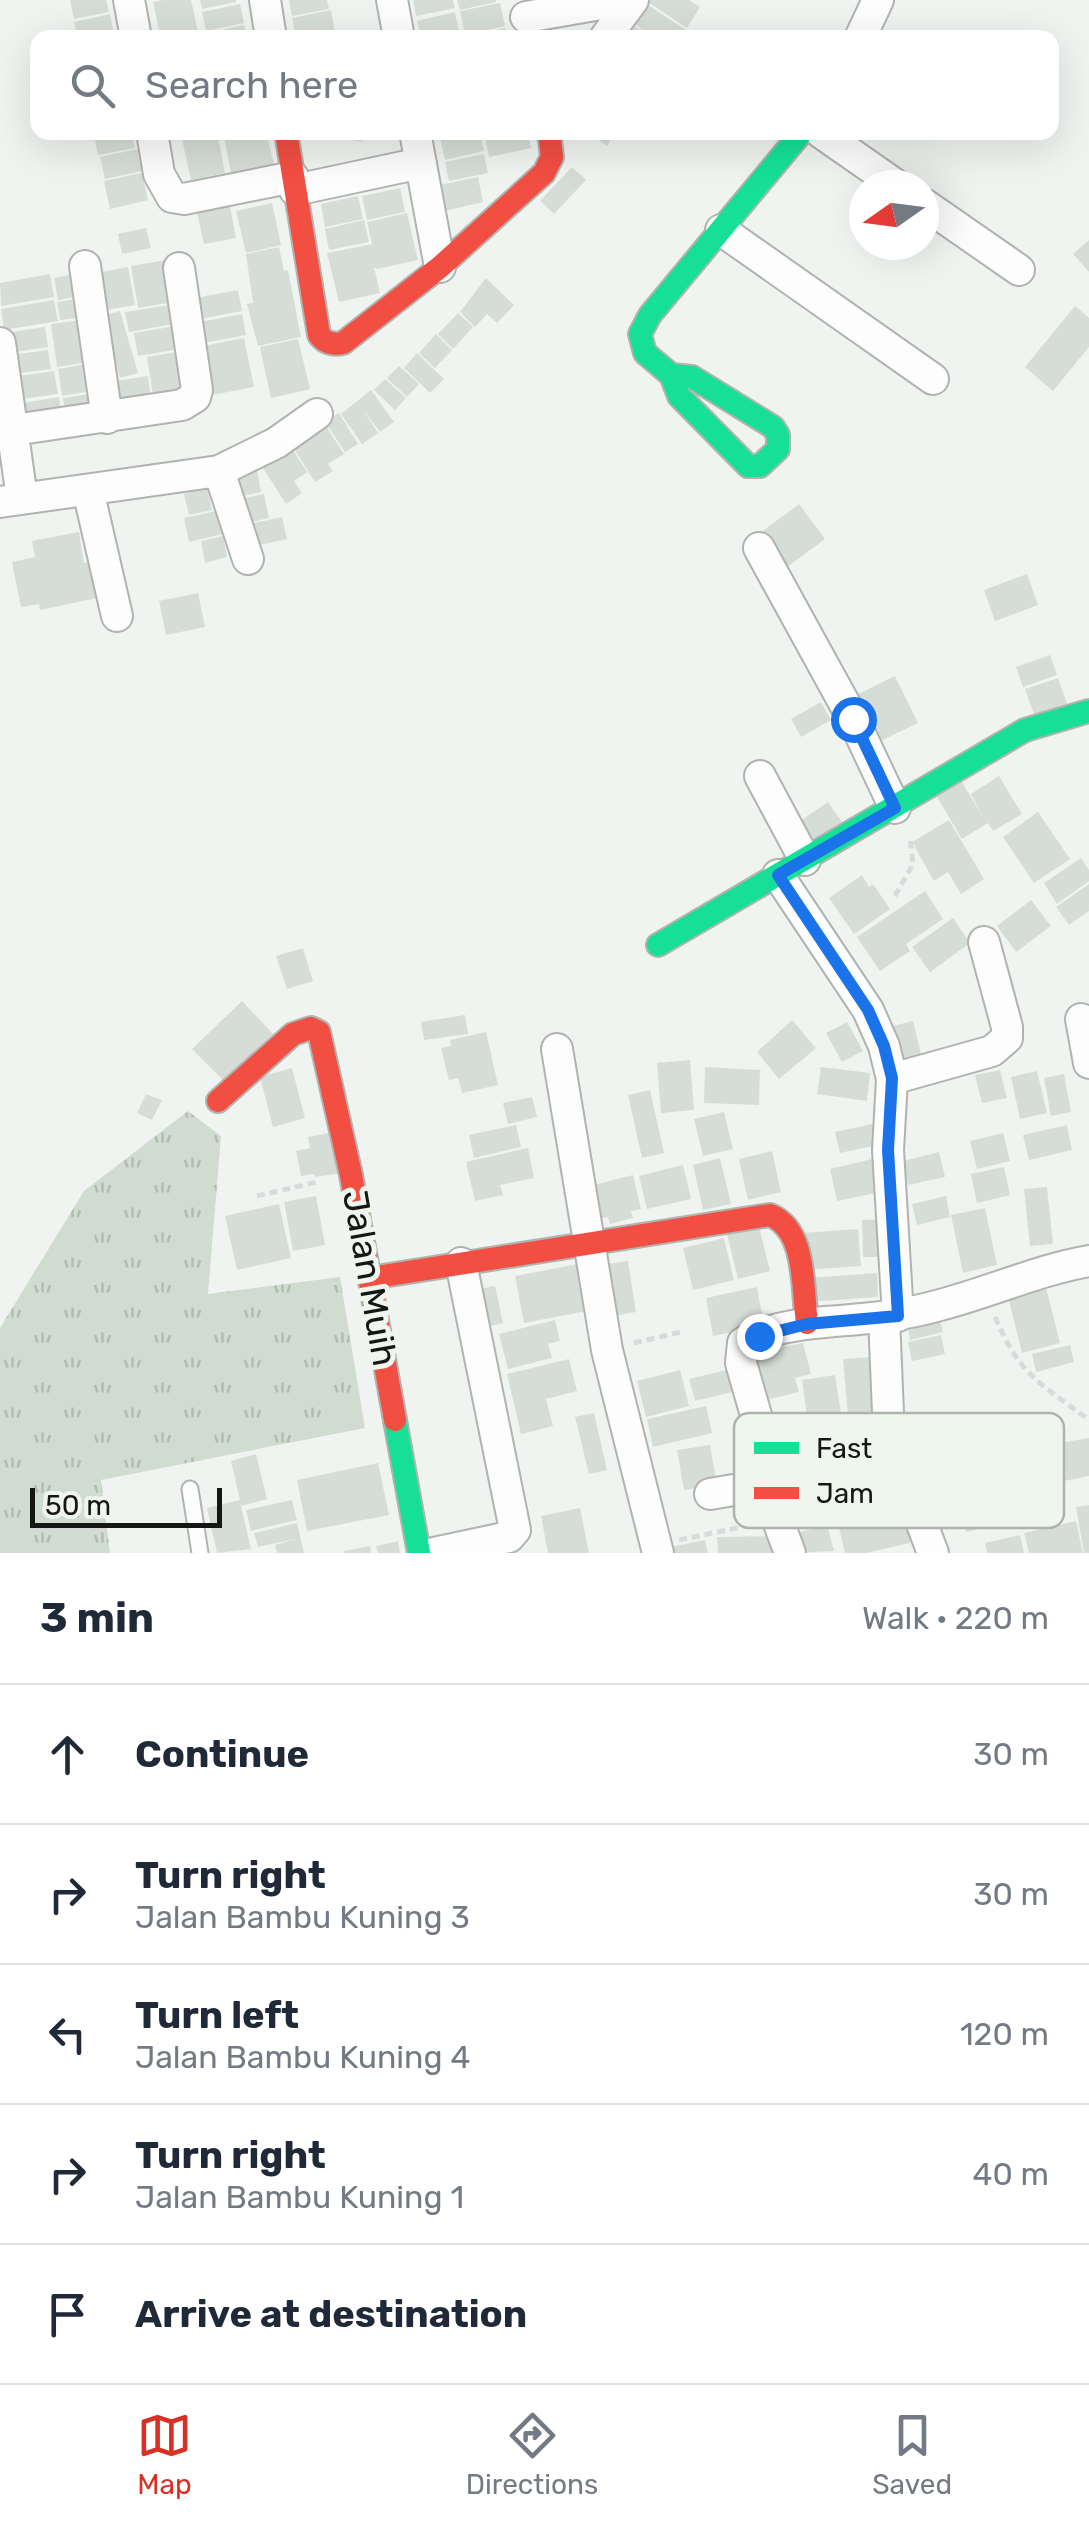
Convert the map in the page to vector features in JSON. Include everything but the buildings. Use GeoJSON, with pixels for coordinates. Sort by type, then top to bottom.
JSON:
{"type":"FeatureCollection","features":[{"type":"Feature","properties":{"kind":"street"},"geometry":{"type":"LineString","coordinates":[[129,0],[135,30]]}},
{"type":"Feature","properties":{"kind":"street"},"geometry":{"type":"LineString","coordinates":[[265,0],[270,30]]}},
{"type":"Feature","properties":{"kind":"street"},"geometry":{"type":"LineString","coordinates":[[392,0],[398,30]]}},
{"type":"Feature","properties":{"kind":"street"},"geometry":{"type":"LineString","coordinates":[[526,18],[624,0]]}},
{"type":"Feature","properties":{"kind":"street"},"geometry":{"type":"LineString","coordinates":[[610,30],[633,0]]}},
{"type":"Feature","properties":{"kind":"street"},"geometry":{"type":"LineString","coordinates":[[864,30],[878,0]]}},
{"type":"Feature","properties":{"kind":"street"},"geometry":{"type":"LineString","coordinates":[[153,140],[159,174],[172,198],[421,163]]}},
{"type":"Feature","properties":{"kind":"street"},"geometry":{"type":"LineString","coordinates":[[287,140],[319,334],[328,344],[343,343],[440,267],[544,173],[552,156],[550,140]]}},
{"type":"Feature","properties":{"kind":"street"},"geometry":{"type":"LineString","coordinates":[[417,140],[440,267]]}},
{"type":"Feature","properties":{"kind":"street"},"geometry":{"type":"LineString","coordinates":[[670,374],[692,377],[773,427],[778,435],[778,449],[760,466],[748,466],[679,396],[670,374],[646,354],[640,343],[642,326],[795,140]]}},
{"type":"Feature","properties":{"kind":"street"},"geometry":{"type":"LineString","coordinates":[[831,140],[874,170]]}},
{"type":"Feature","properties":{"kind":"street"},"geometry":{"type":"LineString","coordinates":[[939,214],[1019,270]]}},
{"type":"Feature","properties":{"kind":"street"},"geometry":{"type":"LineString","coordinates":[[720,230],[934,379]]}},
{"type":"Feature","properties":{"kind":"street"},"geometry":{"type":"LineString","coordinates":[[85,266],[108,418]]}},
{"type":"Feature","properties":{"kind":"street"},"geometry":{"type":"LineString","coordinates":[[14,430],[182,405],[195,397],[179,268]]}},
{"type":"Feature","properties":{"kind":"street"},"geometry":{"type":"LineString","coordinates":[[0,344],[14,430],[11,500],[218,471],[276,444],[316,414]]}},
{"type":"Feature","properties":{"kind":"street"},"geometry":{"type":"LineString","coordinates":[[218,471],[248,559]]}},
{"type":"Feature","properties":{"kind":"street"},"geometry":{"type":"LineString","coordinates":[[88,490],[117,616]]}},
{"type":"Feature","properties":{"kind":"street"},"geometry":{"type":"LineString","coordinates":[[759,548],[853,719],[895,808]]}},
{"type":"Feature","properties":{"kind":"street"},"geometry":{"type":"LineString","coordinates":[[658,945],[1025,730],[1089,710]]}},
{"type":"Feature","properties":{"kind":"street"},"geometry":{"type":"LineString","coordinates":[[760,776],[805,860]]}},
{"type":"Feature","properties":{"kind":"street"},"geometry":{"type":"LineString","coordinates":[[778,875],[878,1027],[892,1078],[888,1150],[888,1413]]}},
{"type":"Feature","properties":{"kind":"street"},"geometry":{"type":"LineString","coordinates":[[892,1078],[992,1051],[1007,1038],[984,942]]}},
{"type":"Feature","properties":{"kind":"street"},"geometry":{"type":"LineString","coordinates":[[1082,1019],[1089,1062]]}},
{"type":"Feature","properties":{"kind":"street","name":"Jalan Muih"},"geometry":{"type":"LineString","coordinates":[[218,1102],[293,1034],[311,1028],[319,1032],[351,1175],[419,1553]]}},
{"type":"Feature","properties":{"kind":"street"},"geometry":{"type":"LineString","coordinates":[[557,1049],[607,1350],[657,1549]]}},
{"type":"Feature","properties":{"kind":"street"},"geometry":{"type":"LineString","coordinates":[[370,1278],[770,1215],[782,1220],[795,1237],[807,1324]]}},
{"type":"Feature","properties":{"kind":"street"},"geometry":{"type":"LineString","coordinates":[[756,1413],[742,1363],[743,1343],[753,1337],[807,1324],[891,1316],[1089,1261]]}},
{"type":"Feature","properties":{"kind":"street"},"geometry":{"type":"LineString","coordinates":[[434,1553],[509,1537],[515,1530],[461,1263]]}},
{"type":"Feature","properties":{"kind":"street"},"geometry":{"type":"LineString","coordinates":[[710,1494],[734,1491]]}},
{"type":"Feature","properties":{"kind":"street"},"geometry":{"type":"LineString","coordinates":[[781,1528],[790,1553]]}},
{"type":"Feature","properties":{"kind":"street"},"geometry":{"type":"LineString","coordinates":[[924,1528],[933,1553]]}},
{"type":"Feature","properties":{"kind":"lane"},"geometry":{"type":"LineString","coordinates":[[190,1489],[200,1553]]}},
{"type":"Feature","properties":{"kind":"path"},"geometry":{"type":"LineString","coordinates":[[895,808],[909,834],[912,864],[895,896]]}},
{"type":"Feature","properties":{"kind":"path"},"geometry":{"type":"LineString","coordinates":[[257,1196],[351,1175]]}},
{"type":"Feature","properties":{"kind":"path"},"geometry":{"type":"LineString","coordinates":[[984,1291],[1010,1352],[1024,1370],[1089,1420]]}},
{"type":"Feature","properties":{"kind":"path"},"geometry":{"type":"LineString","coordinates":[[607,1350],[681,1332]]}},
{"type":"Feature","properties":{"kind":"path"},"geometry":{"type":"LineString","coordinates":[[657,1549],[745,1528]]}},
{"type":"Feature","properties":{"kind":"green space"},"geometry":{"type":"Polygon","coordinates":[[[188,1111],[221,1136],[208,1294],[340,1277],[365,1428],[101,1480],[110,1553],[0,1553],[0,1328],[84,1191],[188,1111]]]}},
{"type":"Feature","properties":{"kind":"traffic: fast"},"geometry":{"type":"LineString","coordinates":[[671,375],[645,353],[640,334],[650,315],[795,140]]}},
{"type":"Feature","properties":{"kind":"traffic: fast"},"geometry":{"type":"LineString","coordinates":[[671,375],[692,377],[773,427],[778,435],[778,449],[760,466],[748,466],[679,396],[671,375]]}},
{"type":"Feature","properties":{"kind":"traffic: fast"},"geometry":{"type":"LineString","coordinates":[[658,945],[1025,730],[1089,711]]}},
{"type":"Feature","properties":{"kind":"traffic: fast"},"geometry":{"type":"LineString","coordinates":[[395,1420],[419,1553]]}},
{"type":"Feature","properties":{"kind":"traffic: jam"},"geometry":{"type":"LineString","coordinates":[[287,140],[319,335],[336,344],[343,343],[440,267],[544,173],[552,157],[550,140]]}},
{"type":"Feature","properties":{"kind":"traffic: jam"},"geometry":{"type":"LineString","coordinates":[[218,1101],[293,1034],[311,1028],[319,1032],[351,1175],[395,1420]]}},
{"type":"Feature","properties":{"kind":"traffic: jam"},"geometry":{"type":"LineString","coordinates":[[370,1278],[770,1215],[791,1233],[797,1247],[807,1323]]}},
{"type":"Feature","properties":{"kind":"route"},"geometry":{"type":"LineString","coordinates":[[759,1336],[807,1324],[898,1316],[888,1150],[892,1078],[884,1046],[868,1010],[778,875],[895,808],[853,719]]}}]}
